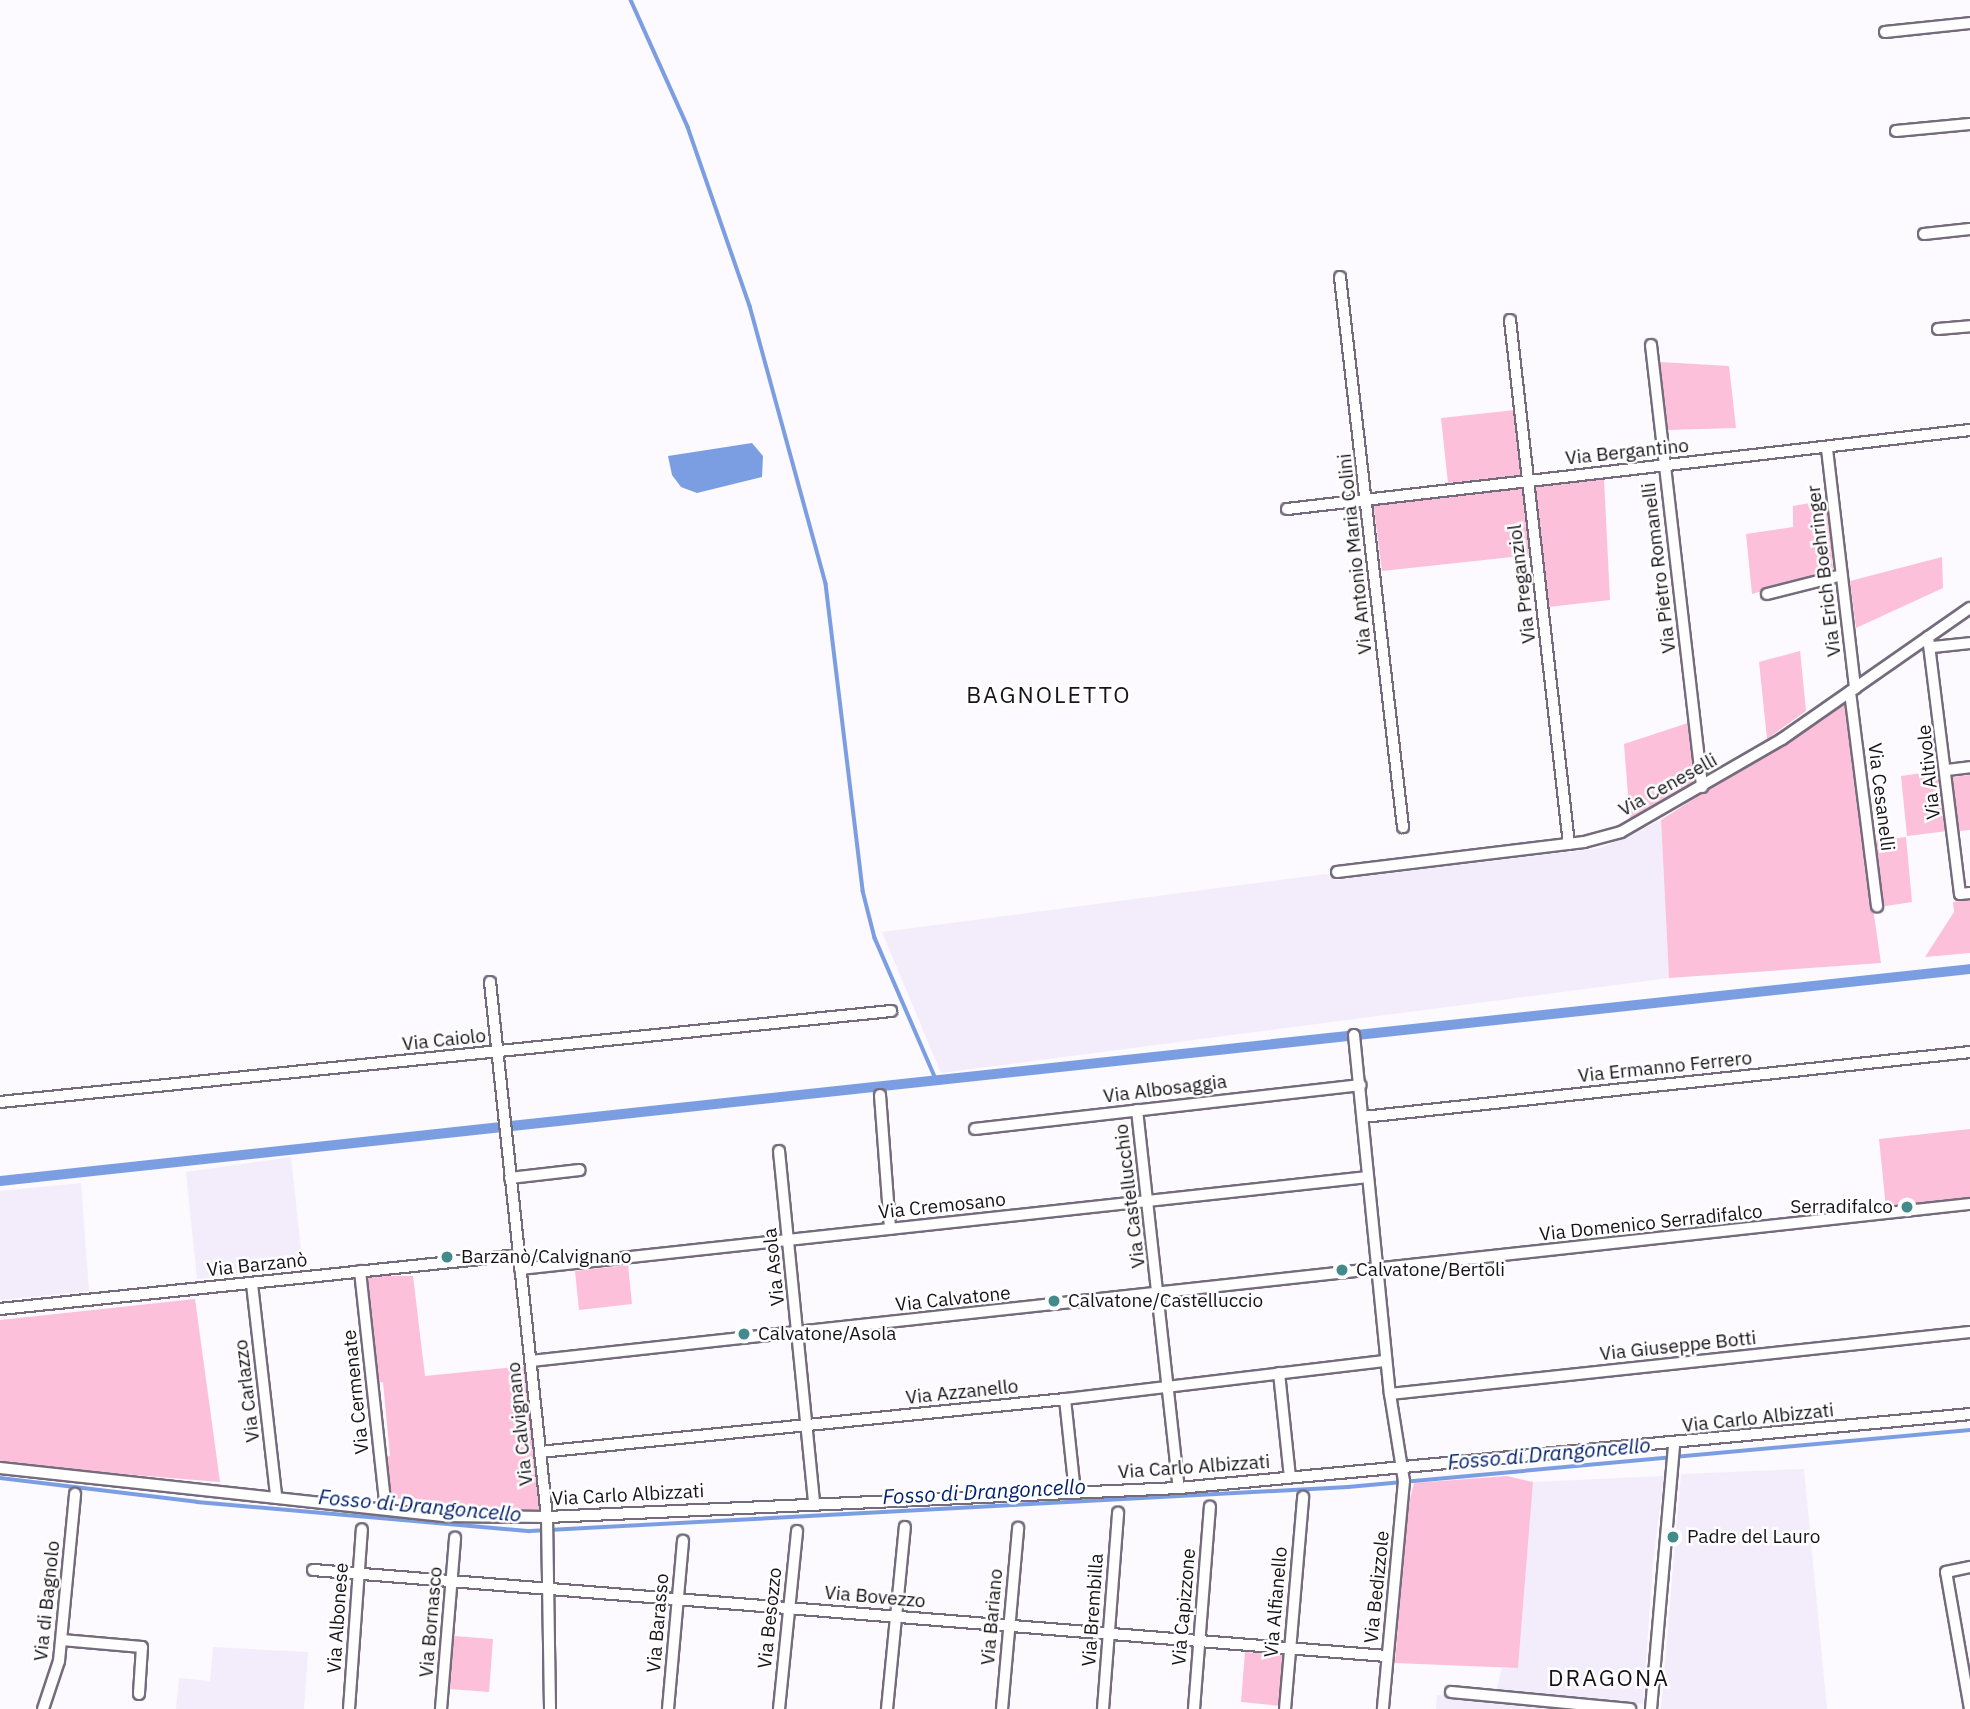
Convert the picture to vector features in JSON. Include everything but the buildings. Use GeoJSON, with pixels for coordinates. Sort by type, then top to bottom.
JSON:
{"type":"FeatureCollection","features":[{"type":"Feature","properties":{"kind":"street"},"geometry":{"type":"LineString","coordinates":[[1885,32],[1970,23]]}},
{"type":"Feature","properties":{"kind":"street"},"geometry":{"type":"LineString","coordinates":[[1896,131],[1970,124]]}},
{"type":"Feature","properties":{"kind":"street"},"geometry":{"type":"LineString","coordinates":[[1924,234],[1970,229]]}},
{"type":"Feature","properties":{"kind":"street","name":"Via Antonio Maria Colini"},"geometry":{"type":"LineString","coordinates":[[1340,276],[1403,827]]}},
{"type":"Feature","properties":{"kind":"street","name":"Via Preganziol"},"geometry":{"type":"LineString","coordinates":[[1510,320],[1569,844]]}},
{"type":"Feature","properties":{"kind":"street"},"geometry":{"type":"LineString","coordinates":[[1938,329],[1970,326]]}},
{"type":"Feature","properties":{"kind":"street","name":"Via Pietro Romanelli"},"geometry":{"type":"LineString","coordinates":[[1651,345],[1702,787]]}},
{"type":"Feature","properties":{"kind":"street","name":"Via Bergantino"},"geometry":{"type":"LineString","coordinates":[[1287,509],[1527,480],[1827,449],[1970,430]]}},
{"type":"Feature","properties":{"kind":"street","name":"Via Erich Boehringer"},"geometry":{"type":"LineString","coordinates":[[1827,449],[1852,690]]}},
{"type":"Feature","properties":{"kind":"street"},"geometry":{"type":"LineString","coordinates":[[1767,594],[1842,575]]}},
{"type":"Feature","properties":{"kind":"street","name":"Via Ceneselli"},"geometry":{"type":"LineString","coordinates":[[1337,872],[1569,844],[1621,832],[1702,787],[1931,642],[1970,608]]}},
{"type":"Feature","properties":{"kind":"street"},"geometry":{"type":"LineString","coordinates":[[1931,642],[1970,643]]}},
{"type":"Feature","properties":{"kind":"street","name":"Via Altivole"},"geometry":{"type":"LineString","coordinates":[[1931,642],[1960,894],[1970,893]]}},
{"type":"Feature","properties":{"kind":"street","name":"Via Cesanelli"},"geometry":{"type":"LineString","coordinates":[[1852,690],[1877,906]]}},
{"type":"Feature","properties":{"kind":"street"},"geometry":{"type":"LineString","coordinates":[[1947,770],[1970,767]]}},
{"type":"Feature","properties":{"kind":"street","name":"Via Calvignano"},"geometry":{"type":"LineString","coordinates":[[490,982],[547,1517],[550,1709]]}},
{"type":"Feature","properties":{"kind":"street","name":"Via Caiolo"},"geometry":{"type":"LineString","coordinates":[[0,1102],[891,1011]]}},
{"type":"Feature","properties":{"kind":"street","name":"Via Bedizzole"},"geometry":{"type":"LineString","coordinates":[[1354,1035],[1386,1361],[1404,1493],[1383,1709]]}},
{"type":"Feature","properties":{"kind":"street","name":"Via Ermanno Ferrero"},"geometry":{"type":"LineString","coordinates":[[1363,1116],[1970,1052]]}},
{"type":"Feature","properties":{"kind":"street","name":"Via Albosaggia"},"geometry":{"type":"LineString","coordinates":[[975,1129],[1360,1085]]}},
{"type":"Feature","properties":{"kind":"street"},"geometry":{"type":"LineString","coordinates":[[880,1095],[890,1229]]}},
{"type":"Feature","properties":{"kind":"street","name":"Via Castellucchio"},"geometry":{"type":"LineString","coordinates":[[1137,1110],[1179,1488]]}},
{"type":"Feature","properties":{"kind":"street","name":"Via Asola"},"geometry":{"type":"LineString","coordinates":[[779,1151],[809,1425],[814,1504]]}},
{"type":"Feature","properties":{"kind":"street"},"geometry":{"type":"LineString","coordinates":[[510,1178],[580,1170]]}},
{"type":"Feature","properties":{"kind":"street","name":"Via Cremosano"},"geometry":{"type":"LineString","coordinates":[[520,1269],[1368,1177]]}},
{"type":"Feature","properties":{"kind":"street","name":"Via Domenico Serradifalco"},"geometry":{"type":"LineString","coordinates":[[1378,1271],[1970,1205]]}},
{"type":"Feature","properties":{"kind":"street","name":"Via Barzanò"},"geometry":{"type":"LineString","coordinates":[[0,1309],[519,1255]]}},
{"type":"Feature","properties":{"kind":"street","name":"Via Cermenate"},"geometry":{"type":"LineString","coordinates":[[360,1271],[386,1509]]}},
{"type":"Feature","properties":{"kind":"street","name":"Via Calvatone"},"geometry":{"type":"LineString","coordinates":[[531,1361],[1378,1271]]}},
{"type":"Feature","properties":{"kind":"street","name":"Via Carlazzo"},"geometry":{"type":"LineString","coordinates":[[252,1284],[276,1495]]}},
{"type":"Feature","properties":{"kind":"street","name":"Via Giuseppe Botti"},"geometry":{"type":"LineString","coordinates":[[1390,1394],[1970,1332]]}},
{"type":"Feature","properties":{"kind":"street","name":"Via Azzanello"},"geometry":{"type":"LineString","coordinates":[[540,1452],[1065,1399],[1386,1361]]}},
{"type":"Feature","properties":{"kind":"street"},"geometry":{"type":"LineString","coordinates":[[1279,1373],[1290,1478]]}},
{"type":"Feature","properties":{"kind":"street"},"geometry":{"type":"LineString","coordinates":[[1065,1399],[1075,1492]]}},
{"type":"Feature","properties":{"kind":"street","name":"Via Carlo Albizzati"},"geometry":{"type":"LineString","coordinates":[[0,1468],[276,1495],[445,1517],[547,1517],[1179,1488],[1674,1444],[1970,1414]]}},
{"type":"Feature","properties":{"kind":"street"},"geometry":{"type":"LineString","coordinates":[[1651,1709],[1674,1444]]}},
{"type":"Feature","properties":{"kind":"street","name":"Via di Bagnolo"},"geometry":{"type":"LineString","coordinates":[[43,1709],[44,1695],[58,1669],[75,1494]]}},
{"type":"Feature","properties":{"kind":"street","name":"Via Alfianello"},"geometry":{"type":"LineString","coordinates":[[1285,1709],[1303,1497]]}},
{"type":"Feature","properties":{"kind":"street","name":"Via Capizzone"},"geometry":{"type":"LineString","coordinates":[[1194,1709],[1210,1507]]}},
{"type":"Feature","properties":{"kind":"street","name":"Via Brembilla"},"geometry":{"type":"LineString","coordinates":[[1103,1709],[1118,1513]]}},
{"type":"Feature","properties":{"kind":"street"},"geometry":{"type":"LineString","coordinates":[[887,1709],[905,1527]]}},
{"type":"Feature","properties":{"kind":"street","name":"Via Bariano"},"geometry":{"type":"LineString","coordinates":[[1002,1709],[1018,1528]]}},
{"type":"Feature","properties":{"kind":"street","name":"Via Albonese"},"geometry":{"type":"LineString","coordinates":[[349,1709],[362,1529]]}},
{"type":"Feature","properties":{"kind":"street","name":"Via Besozzo"},"geometry":{"type":"LineString","coordinates":[[779,1709],[797,1531]]}},
{"type":"Feature","properties":{"kind":"street","name":"Via Bornasco"},"geometry":{"type":"LineString","coordinates":[[441,1709],[455,1538]]}},
{"type":"Feature","properties":{"kind":"street","name":"Via Barasso"},"geometry":{"type":"LineString","coordinates":[[668,1709],[683,1541]]}},
{"type":"Feature","properties":{"kind":"street"},"geometry":{"type":"LineString","coordinates":[[1970,1567],[1946,1572],[1970,1709]]}},
{"type":"Feature","properties":{"kind":"street","name":"Via Bovezzo"},"geometry":{"type":"LineString","coordinates":[[313,1570],[1387,1656]]}},
{"type":"Feature","properties":{"kind":"street"},"geometry":{"type":"LineString","coordinates":[[62,1640],[142,1647],[139,1694]]}},
{"type":"Feature","properties":{"kind":"street"},"geometry":{"type":"LineString","coordinates":[[1451,1692],[1630,1709]]}},
{"type":"Feature","properties":{"kind":"shaded area"},"geometry":{"type":"Polygon","coordinates":[[[1660,362],[1729,366],[1736,428],[1668,430],[1660,362]]]}},
{"type":"Feature","properties":{"kind":"shaded area"},"geometry":{"type":"Polygon","coordinates":[[[1515,410],[1522,475],[1448,483],[1441,418],[1515,410]]]}},
{"type":"Feature","properties":{"kind":"shaded area"},"geometry":{"type":"Polygon","coordinates":[[[1604,479],[1610,600],[1548,607],[1535,486],[1604,479]]]}},
{"type":"Feature","properties":{"kind":"shaded area"},"geometry":{"type":"Polygon","coordinates":[[[1525,487],[1531,555],[1382,571],[1373,502],[1525,487]]]}},
{"type":"Feature","properties":{"kind":"shaded area"},"geometry":{"type":"Polygon","coordinates":[[[1828,500],[1833,569],[1752,594],[1746,534],[1793,527],[1793,506],[1828,500]]]}},
{"type":"Feature","properties":{"kind":"shaded area"},"geometry":{"type":"Polygon","coordinates":[[[1942,557],[1943,588],[1856,628],[1850,581],[1942,557]]]}},
{"type":"Feature","properties":{"kind":"shaded area"},"geometry":{"type":"Polygon","coordinates":[[[1800,651],[1806,711],[1767,739],[1759,662],[1800,651]]]}},
{"type":"Feature","properties":{"kind":"shaded area"},"geometry":{"type":"Polygon","coordinates":[[[1845,701],[1862,842],[1906,837],[1912,902],[1873,908],[1881,963],[1669,978],[1661,820],[1845,701]]]}},
{"type":"Feature","properties":{"kind":"shaded area"},"geometry":{"type":"Polygon","coordinates":[[[1688,723],[1695,783],[1630,820],[1624,744],[1688,723]]]}},
{"type":"Feature","properties":{"kind":"shaded area"},"geometry":{"type":"Polygon","coordinates":[[[1943,770],[1948,831],[1907,836],[1901,776],[1943,770]]]}},
{"type":"Feature","properties":{"kind":"shaded area"},"geometry":{"type":"Polygon","coordinates":[[[1970,775],[1970,830],[1959,831],[1952,777],[1970,775]]]}},
{"type":"Feature","properties":{"kind":"shaded area"},"geometry":{"type":"Polygon","coordinates":[[[1661,820],[1669,978],[941,1073],[882,932],[1326,874],[1335,880],[1601,848],[1661,820]]]}},
{"type":"Feature","properties":{"kind":"shaded area"},"geometry":{"type":"Polygon","coordinates":[[[1970,899],[1970,953],[1925,957],[1954,912],[1953,902],[1970,899]]]}},
{"type":"Feature","properties":{"kind":"shaded area"},"geometry":{"type":"Polygon","coordinates":[[[1970,1129],[1970,1198],[1886,1208],[1879,1139],[1970,1129]]]}},
{"type":"Feature","properties":{"kind":"shaded area"},"geometry":{"type":"Polygon","coordinates":[[[291,1157],[303,1268],[197,1279],[186,1172],[291,1157]]]}},
{"type":"Feature","properties":{"kind":"shaded area"},"geometry":{"type":"Polygon","coordinates":[[[81,1183],[89,1291],[0,1300],[0,1191],[81,1183]]]}},
{"type":"Feature","properties":{"kind":"shaded area"},"geometry":{"type":"Polygon","coordinates":[[[628,1265],[632,1304],[579,1310],[575,1271],[628,1265]]]}},
{"type":"Feature","properties":{"kind":"shaded area"},"geometry":{"type":"Polygon","coordinates":[[[371,1276],[413,1276],[425,1376],[525,1366],[541,1512],[388,1498],[384,1457],[390,1456],[383,1382],[376,1383],[365,1280],[371,1276]]]}},
{"type":"Feature","properties":{"kind":"shaded area"},"geometry":{"type":"Polygon","coordinates":[[[195,1299],[220,1482],[0,1464],[0,1320],[195,1299]]]}},
{"type":"Feature","properties":{"kind":"shaded area"},"geometry":{"type":"Polygon","coordinates":[[[1804,1469],[1827,1709],[1661,1709],[1681,1474],[1804,1469]]]}},
{"type":"Feature","properties":{"kind":"shaded area"},"geometry":{"type":"Polygon","coordinates":[[[1507,1476],[1533,1482],[1518,1668],[1395,1663],[1407,1511],[1414,1483],[1507,1476]]]}},
{"type":"Feature","properties":{"kind":"shaded area"},"geometry":{"type":"Polygon","coordinates":[[[1664,1476],[1653,1562],[1643,1704],[1496,1691],[1502,1668],[1518,1668],[1533,1482],[1664,1476]]]}},
{"type":"Feature","properties":{"kind":"shaded area"},"geometry":{"type":"Polygon","coordinates":[[[454,1636],[493,1639],[489,1692],[450,1689],[454,1636]]]}},
{"type":"Feature","properties":{"kind":"shaded area"},"geometry":{"type":"Polygon","coordinates":[[[213,1647],[308,1652],[304,1709],[176,1709],[179,1678],[210,1681],[213,1647]]]}},
{"type":"Feature","properties":{"kind":"shaded area"},"geometry":{"type":"Polygon","coordinates":[[[1245,1652],[1285,1655],[1281,1706],[1241,1702],[1245,1652]]]}},
{"type":"Feature","properties":{"kind":"shaded area"},"geometry":{"type":"Polygon","coordinates":[[[1437,1695],[1570,1709],[1436,1709],[1437,1695]]]}},
{"type":"Feature","properties":{"kind":"water"},"geometry":{"type":"Polygon","coordinates":[[[752,443],[763,456],[762,477],[697,493],[681,487],[672,475],[668,456],[752,443]]]}},
{"type":"Feature","properties":{"kind":"waterway"},"geometry":{"type":"LineString","coordinates":[[631,0],[688,127],[750,306],[826,584],[863,891],[875,938],[937,1081]]}},
{"type":"Feature","properties":{"kind":"waterway"},"geometry":{"type":"LineString","coordinates":[[0,1181],[1970,969]]}},
{"type":"Feature","properties":{"kind":"waterway","name":"Fosso di Drangoncello"},"geometry":{"type":"LineString","coordinates":[[0,1478],[197,1502],[530,1531],[1348,1487],[1970,1430]]}},
{"type":"Feature","properties":{"kind":"place","name":"Serradifalco"},"geometry":{"type":"Point","coordinates":[1907,1207]}},
{"type":"Feature","properties":{"kind":"place","name":"Barzanò/Calvignano"},"geometry":{"type":"Point","coordinates":[447,1257]}},
{"type":"Feature","properties":{"kind":"place","name":"Calvatone/Bertoli"},"geometry":{"type":"Point","coordinates":[1342,1270]}},
{"type":"Feature","properties":{"kind":"place","name":"Calvatone/Castelluccio"},"geometry":{"type":"Point","coordinates":[1054,1301]}},
{"type":"Feature","properties":{"kind":"place","name":"Calvatone/Asola"},"geometry":{"type":"Point","coordinates":[744,1334]}},
{"type":"Feature","properties":{"kind":"place","name":"Padre del Lauro"},"geometry":{"type":"Point","coordinates":[1673,1537]}},
{"type":"Feature","properties":{"kind":"district","name":"BAGNOLETTO"},"geometry":{"type":"Point","coordinates":[1049,694]}},
{"type":"Feature","properties":{"kind":"district","name":"DRAGONA"},"geometry":{"type":"Point","coordinates":[1609,1677]}}]}
